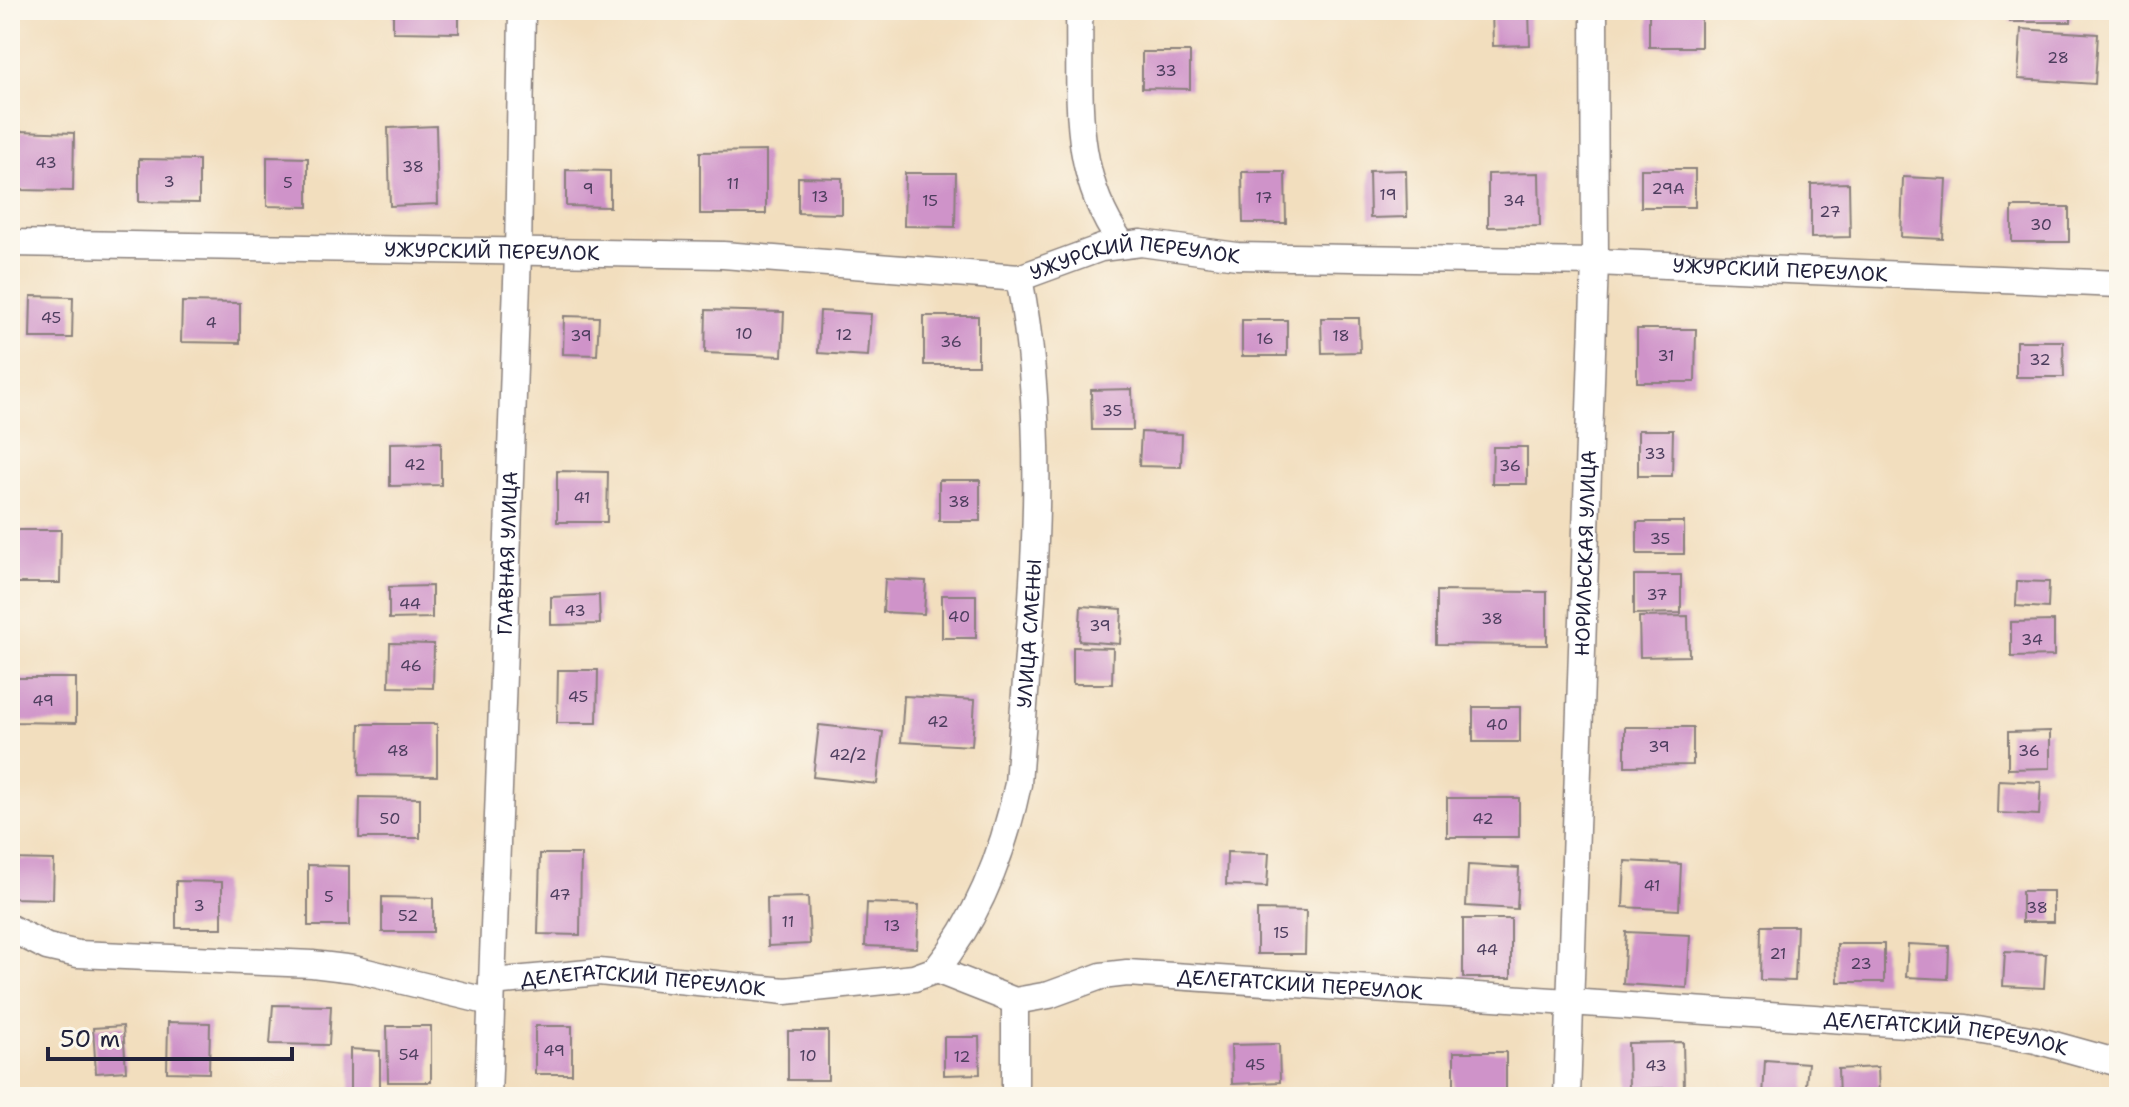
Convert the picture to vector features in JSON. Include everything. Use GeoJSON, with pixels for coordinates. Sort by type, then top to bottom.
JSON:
{"type":"FeatureCollection","features":[{"type":"Feature","properties":{"kind":"street","name":"ГЛАВНАЯ УЛИЦА"},"geometry":{"type":"LineString","coordinates":[[488,1097],[518,254],[522,10]]}},
{"type":"Feature","properties":{"kind":"street"},"geometry":{"type":"LineString","coordinates":[[1079,10],[1083,160],[1103,218],[1121,243]]}},
{"type":"Feature","properties":{"kind":"street","name":"НОРИЛЬСКАЯ УЛИЦА"},"geometry":{"type":"LineString","coordinates":[[1567,1097],[1595,262],[1594,10]]}},
{"type":"Feature","properties":{"kind":"street","name":"УЖУРСКИЙ ПЕРЕУЛОК"},"geometry":{"type":"LineString","coordinates":[[10,243],[518,254],[602,251],[723,255],[1019,278],[1121,243],[1237,256],[1595,262],[2119,284]]}},
{"type":"Feature","properties":{"kind":"street","name":"УЛИЦА СМЕНЫ"},"geometry":{"type":"LineString","coordinates":[[936,970],[969,925],[1009,825],[1018,784],[1038,497],[1034,364],[1019,278]]}},
{"type":"Feature","properties":{"kind":"street","name":"ДЕЛЕГАТСКИЙ ПЕРЕУЛОК"},"geometry":{"type":"LineString","coordinates":[[10,928],[47,947],[78,954],[312,964],[491,992],[599,972],[785,991],[914,978],[936,970]]}},
{"type":"Feature","properties":{"kind":"street"},"geometry":{"type":"LineString","coordinates":[[936,970],[1015,1001],[1015,1097]]}},
{"type":"Feature","properties":{"kind":"street","name":"ДЕЛЕГАТСКИЙ ПЕРЕУЛОК"},"geometry":{"type":"LineString","coordinates":[[1015,1001],[1049,995],[1101,976],[1127,973],[1966,1028],[2036,1040],[2119,1063]]}},
{"type":"Feature","properties":{"kind":"building"},"geometry":{"type":"Polygon","coordinates":[[[393,10],[459,10],[459,33],[393,32],[393,10]]]}},
{"type":"Feature","properties":{"kind":"building"},"geometry":{"type":"Polygon","coordinates":[[[1492,10],[1529,10],[1530,45],[1493,46],[1492,10]]]}},
{"type":"Feature","properties":{"kind":"building"},"geometry":{"type":"Polygon","coordinates":[[[1649,10],[1701,10],[1701,47],[1649,47],[1649,10]]]}},
{"type":"Feature","properties":{"kind":"building"},"geometry":{"type":"Polygon","coordinates":[[[2010,10],[2071,10],[2071,22],[2010,22],[2010,10]]]}},
{"type":"Feature","properties":{"kind":"building"},"geometry":{"type":"Polygon","coordinates":[[[2021,29],[2098,34],[2095,84],[2018,79],[2021,29]]]}},
{"type":"Feature","properties":{"kind":"building"},"geometry":{"type":"Polygon","coordinates":[[[1142,52],[1190,52],[1190,89],[1142,88],[1142,52]]]}},
{"type":"Feature","properties":{"kind":"building"},"geometry":{"type":"Polygon","coordinates":[[[436,126],[438,204],[390,206],[388,128],[436,126]]]}},
{"type":"Feature","properties":{"kind":"building"},"geometry":{"type":"Polygon","coordinates":[[[20,131],[74,133],[73,191],[19,190],[20,131]]]}},
{"type":"Feature","properties":{"kind":"building"},"geometry":{"type":"Polygon","coordinates":[[[766,151],[766,214],[700,214],[700,152],[766,151]]]}},
{"type":"Feature","properties":{"kind":"building"},"geometry":{"type":"Polygon","coordinates":[[[267,157],[308,158],[308,207],[267,206],[267,157]]]}},
{"type":"Feature","properties":{"kind":"building"},"geometry":{"type":"Polygon","coordinates":[[[139,159],[199,160],[199,203],[139,202],[139,159]]]}},
{"type":"Feature","properties":{"kind":"building"},"geometry":{"type":"Polygon","coordinates":[[[1641,169],[1695,169],[1695,207],[1641,207],[1641,169]]]}},
{"type":"Feature","properties":{"kind":"building"},"geometry":{"type":"Polygon","coordinates":[[[566,170],[610,171],[610,207],[566,206],[566,170]]]}},
{"type":"Feature","properties":{"kind":"building"},"geometry":{"type":"Polygon","coordinates":[[[1406,170],[1407,217],[1370,218],[1369,171],[1406,170]]]}},
{"type":"Feature","properties":{"kind":"building"},"geometry":{"type":"Polygon","coordinates":[[[1242,172],[1285,172],[1286,223],[1243,223],[1242,172]]]}},
{"type":"Feature","properties":{"kind":"building"},"geometry":{"type":"Polygon","coordinates":[[[905,173],[956,173],[955,227],[904,226],[905,173]]]}},
{"type":"Feature","properties":{"kind":"building"},"geometry":{"type":"Polygon","coordinates":[[[1539,173],[1540,226],[1488,227],[1488,174],[1539,173]]]}},
{"type":"Feature","properties":{"kind":"building"},"geometry":{"type":"Polygon","coordinates":[[[798,177],[842,178],[842,214],[798,213],[798,177]]]}},
{"type":"Feature","properties":{"kind":"building"},"geometry":{"type":"Polygon","coordinates":[[[1903,177],[1946,179],[1943,239],[1901,237],[1903,177]]]}},
{"type":"Feature","properties":{"kind":"building"},"geometry":{"type":"Polygon","coordinates":[[[1849,183],[1850,237],[1811,238],[1811,184],[1849,183]]]}},
{"type":"Feature","properties":{"kind":"building"},"geometry":{"type":"Polygon","coordinates":[[[2012,207],[2069,207],[2069,242],[2012,242],[2012,207]]]}},
{"type":"Feature","properties":{"kind":"building"},"geometry":{"type":"Polygon","coordinates":[[[31,296],[73,297],[72,338],[30,338],[31,296]]]}},
{"type":"Feature","properties":{"kind":"building"},"geometry":{"type":"Polygon","coordinates":[[[182,302],[240,303],[240,343],[181,342],[182,302]]]}},
{"type":"Feature","properties":{"kind":"building"},"geometry":{"type":"Polygon","coordinates":[[[706,310],[784,312],[782,356],[705,353],[706,310]]]}},
{"type":"Feature","properties":{"kind":"building"},"geometry":{"type":"Polygon","coordinates":[[[820,311],[871,314],[868,356],[818,353],[820,311]]]}},
{"type":"Feature","properties":{"kind":"building"},"geometry":{"type":"Polygon","coordinates":[[[564,316],[599,317],[597,355],[563,354],[564,316]]]}},
{"type":"Feature","properties":{"kind":"building"},"geometry":{"type":"Polygon","coordinates":[[[924,316],[978,316],[978,365],[924,365],[924,316]]]}},
{"type":"Feature","properties":{"kind":"building"},"geometry":{"type":"Polygon","coordinates":[[[1321,318],[1359,318],[1360,352],[1322,353],[1321,318]]]}},
{"type":"Feature","properties":{"kind":"building"},"geometry":{"type":"Polygon","coordinates":[[[1242,320],[1287,320],[1287,356],[1242,356],[1242,320]]]}},
{"type":"Feature","properties":{"kind":"building"},"geometry":{"type":"Polygon","coordinates":[[[1637,329],[1696,329],[1695,382],[1637,382],[1637,329]]]}},
{"type":"Feature","properties":{"kind":"building"},"geometry":{"type":"Polygon","coordinates":[[[2016,341],[2063,341],[2064,377],[2016,377],[2016,341]]]}},
{"type":"Feature","properties":{"kind":"building"},"geometry":{"type":"Polygon","coordinates":[[[1132,389],[1133,430],[1092,430],[1091,390],[1132,389]]]}},
{"type":"Feature","properties":{"kind":"building"},"geometry":{"type":"Polygon","coordinates":[[[1638,430],[1673,430],[1672,476],[1638,476],[1638,430]]]}},
{"type":"Feature","properties":{"kind":"building"},"geometry":{"type":"Polygon","coordinates":[[[1141,432],[1182,434],[1181,467],[1139,466],[1141,432]]]}},
{"type":"Feature","properties":{"kind":"building"},"geometry":{"type":"Polygon","coordinates":[[[441,442],[441,485],[390,486],[390,443],[441,442]]]}},
{"type":"Feature","properties":{"kind":"building"},"geometry":{"type":"Polygon","coordinates":[[[1493,447],[1527,447],[1527,484],[1492,484],[1493,447]]]}},
{"type":"Feature","properties":{"kind":"building"},"geometry":{"type":"Polygon","coordinates":[[[557,471],[608,472],[607,522],[557,522],[557,471]]]}},
{"type":"Feature","properties":{"kind":"building"},"geometry":{"type":"Polygon","coordinates":[[[939,480],[980,480],[980,521],[939,521],[939,480]]]}},
{"type":"Feature","properties":{"kind":"building"},"geometry":{"type":"Polygon","coordinates":[[[1637,522],[1684,522],[1684,554],[1637,554],[1637,522]]]}},
{"type":"Feature","properties":{"kind":"building"},"geometry":{"type":"Polygon","coordinates":[[[11,530],[61,530],[60,583],[11,583],[11,530]]]}},
{"type":"Feature","properties":{"kind":"building"},"geometry":{"type":"Polygon","coordinates":[[[1634,575],[1681,575],[1681,613],[1634,614],[1634,575]]]}},
{"type":"Feature","properties":{"kind":"building"},"geometry":{"type":"Polygon","coordinates":[[[885,579],[926,581],[924,614],[883,612],[885,579]]]}},
{"type":"Feature","properties":{"kind":"building"},"geometry":{"type":"Polygon","coordinates":[[[2017,581],[2049,582],[2048,608],[2016,606],[2017,581]]]}},
{"type":"Feature","properties":{"kind":"building"},"geometry":{"type":"Polygon","coordinates":[[[432,586],[432,618],[389,619],[389,587],[432,586]]]}},
{"type":"Feature","properties":{"kind":"building"},"geometry":{"type":"Polygon","coordinates":[[[1437,591],[1547,592],[1547,645],[1437,644],[1437,591]]]}},
{"type":"Feature","properties":{"kind":"building"},"geometry":{"type":"Polygon","coordinates":[[[599,595],[600,624],[551,625],[551,597],[599,595]]]}},
{"type":"Feature","properties":{"kind":"building"},"geometry":{"type":"Polygon","coordinates":[[[942,595],[976,595],[976,638],[942,638],[942,595]]]}},
{"type":"Feature","properties":{"kind":"building"},"geometry":{"type":"Polygon","coordinates":[[[1081,606],[1122,609],[1120,644],[1079,641],[1081,606]]]}},
{"type":"Feature","properties":{"kind":"building"},"geometry":{"type":"Polygon","coordinates":[[[1688,616],[1689,656],[1640,657],[1639,617],[1688,616]]]}},
{"type":"Feature","properties":{"kind":"building"},"geometry":{"type":"Polygon","coordinates":[[[2054,621],[2054,656],[2011,657],[2011,622],[2054,621]]]}},
{"type":"Feature","properties":{"kind":"building"},"geometry":{"type":"Polygon","coordinates":[[[390,643],[434,644],[433,688],[389,687],[390,643]]]}},
{"type":"Feature","properties":{"kind":"building"},"geometry":{"type":"Polygon","coordinates":[[[1073,647],[1113,648],[1112,684],[1073,684],[1073,647]]]}},
{"type":"Feature","properties":{"kind":"building"},"geometry":{"type":"Polygon","coordinates":[[[558,670],[598,670],[597,723],[557,723],[558,670]]]}},
{"type":"Feature","properties":{"kind":"building"},"geometry":{"type":"Polygon","coordinates":[[[11,678],[76,678],[76,723],[11,722],[11,678]]]}},
{"type":"Feature","properties":{"kind":"building"},"geometry":{"type":"Polygon","coordinates":[[[904,696],[975,700],[972,746],[901,742],[904,696]]]}},
{"type":"Feature","properties":{"kind":"building"},"geometry":{"type":"Polygon","coordinates":[[[1473,707],[1520,707],[1520,742],[1473,742],[1473,707]]]}},
{"type":"Feature","properties":{"kind":"building"},"geometry":{"type":"Polygon","coordinates":[[[360,724],[437,724],[437,776],[359,775],[360,724]]]}},
{"type":"Feature","properties":{"kind":"building"},"geometry":{"type":"Polygon","coordinates":[[[819,725],[883,732],[877,784],[813,777],[819,725]]]}},
{"type":"Feature","properties":{"kind":"building"},"geometry":{"type":"Polygon","coordinates":[[[1625,727],[1693,727],[1693,765],[1625,766],[1625,727]]]}},
{"type":"Feature","properties":{"kind":"building"},"geometry":{"type":"Polygon","coordinates":[[[2050,731],[2050,768],[2008,769],[2008,732],[2050,731]]]}},
{"type":"Feature","properties":{"kind":"building"},"geometry":{"type":"Polygon","coordinates":[[[1999,780],[2041,782],[2039,815],[1998,813],[1999,780]]]}},
{"type":"Feature","properties":{"kind":"building"},"geometry":{"type":"Polygon","coordinates":[[[360,797],[420,798],[420,838],[359,838],[360,797]]]}},
{"type":"Feature","properties":{"kind":"building"},"geometry":{"type":"Polygon","coordinates":[[[1447,798],[1519,798],[1519,837],[1447,837],[1447,798]]]}},
{"type":"Feature","properties":{"kind":"building"},"geometry":{"type":"Polygon","coordinates":[[[1227,852],[1269,853],[1267,887],[1226,885],[1227,852]]]}},
{"type":"Feature","properties":{"kind":"building"},"geometry":{"type":"Polygon","coordinates":[[[540,854],[581,854],[580,935],[538,934],[540,854]]]}},
{"type":"Feature","properties":{"kind":"building"},"geometry":{"type":"Polygon","coordinates":[[[10,859],[54,860],[53,899],[10,898],[10,859]]]}},
{"type":"Feature","properties":{"kind":"building"},"geometry":{"type":"Polygon","coordinates":[[[1625,861],[1681,864],[1679,910],[1623,907],[1625,861]]]}},
{"type":"Feature","properties":{"kind":"building"},"geometry":{"type":"Polygon","coordinates":[[[308,865],[349,866],[349,926],[308,926],[308,865]]]}},
{"type":"Feature","properties":{"kind":"building"},"geometry":{"type":"Polygon","coordinates":[[[1468,865],[1519,868],[1517,909],[1466,906],[1468,865]]]}},
{"type":"Feature","properties":{"kind":"building"},"geometry":{"type":"Polygon","coordinates":[[[176,881],[222,882],[222,928],[176,928],[176,881]]]}},
{"type":"Feature","properties":{"kind":"building"},"geometry":{"type":"Polygon","coordinates":[[[2022,891],[2053,891],[2053,922],[2022,922],[2022,891]]]}},
{"type":"Feature","properties":{"kind":"building"},"geometry":{"type":"Polygon","coordinates":[[[382,897],[433,898],[433,932],[382,932],[382,897]]]}},
{"type":"Feature","properties":{"kind":"building"},"geometry":{"type":"Polygon","coordinates":[[[808,897],[810,944],[768,946],[767,898],[808,897]]]}},
{"type":"Feature","properties":{"kind":"building"},"geometry":{"type":"Polygon","coordinates":[[[867,903],[919,905],[917,948],[865,946],[867,903]]]}},
{"type":"Feature","properties":{"kind":"building"},"geometry":{"type":"Polygon","coordinates":[[[1257,910],[1306,911],[1305,954],[1257,954],[1257,910]]]}},
{"type":"Feature","properties":{"kind":"building"},"geometry":{"type":"Polygon","coordinates":[[[1463,919],[1511,919],[1511,978],[1463,978],[1463,919]]]}},
{"type":"Feature","properties":{"kind":"building"},"geometry":{"type":"Polygon","coordinates":[[[1761,926],[1797,926],[1795,981],[1760,980],[1761,926]]]}},
{"type":"Feature","properties":{"kind":"building"},"geometry":{"type":"Polygon","coordinates":[[[1626,932],[1690,935],[1687,988],[1623,984],[1626,932]]]}},
{"type":"Feature","properties":{"kind":"building"},"geometry":{"type":"Polygon","coordinates":[[[1837,944],[1884,944],[1884,982],[1838,982],[1837,944]]]}},
{"type":"Feature","properties":{"kind":"building"},"geometry":{"type":"Polygon","coordinates":[[[1908,944],[1949,946],[1948,979],[1906,977],[1908,944]]]}},
{"type":"Feature","properties":{"kind":"building"},"geometry":{"type":"Polygon","coordinates":[[[2005,952],[2046,954],[2044,988],[2003,986],[2005,952]]]}},
{"type":"Feature","properties":{"kind":"building"},"geometry":{"type":"Polygon","coordinates":[[[273,1005],[331,1006],[329,1045],[270,1044],[273,1005]]]}},
{"type":"Feature","properties":{"kind":"building"},"geometry":{"type":"Polygon","coordinates":[[[168,1022],[210,1023],[209,1073],[167,1072],[168,1022]]]}},
{"type":"Feature","properties":{"kind":"building"},"geometry":{"type":"Polygon","coordinates":[[[123,1026],[126,1071],[96,1073],[93,1028],[123,1026]]]}},
{"type":"Feature","properties":{"kind":"building"},"geometry":{"type":"Polygon","coordinates":[[[387,1026],[431,1026],[431,1082],[388,1082],[387,1026]]]}},
{"type":"Feature","properties":{"kind":"building"},"geometry":{"type":"Polygon","coordinates":[[[535,1026],[572,1026],[572,1074],[535,1074],[535,1026]]]}},
{"type":"Feature","properties":{"kind":"building"},"geometry":{"type":"Polygon","coordinates":[[[788,1031],[828,1031],[828,1080],[788,1080],[788,1031]]]}},
{"type":"Feature","properties":{"kind":"building"},"geometry":{"type":"Polygon","coordinates":[[[944,1037],[979,1037],[980,1074],[944,1075],[944,1037]]]}},
{"type":"Feature","properties":{"kind":"building"},"geometry":{"type":"Polygon","coordinates":[[[1683,1042],[1684,1088],[1629,1089],[1628,1043],[1683,1042]]]}},
{"type":"Feature","properties":{"kind":"building"},"geometry":{"type":"Polygon","coordinates":[[[1279,1044],[1280,1082],[1232,1084],[1231,1045],[1279,1044]]]}},
{"type":"Feature","properties":{"kind":"building"},"geometry":{"type":"Polygon","coordinates":[[[350,1049],[380,1051],[380,1096],[350,1094],[350,1049]]]}},
{"type":"Feature","properties":{"kind":"building"},"geometry":{"type":"Polygon","coordinates":[[[1454,1052],[1506,1052],[1506,1097],[1454,1097],[1454,1052]]]}},
{"type":"Feature","properties":{"kind":"building"},"geometry":{"type":"Polygon","coordinates":[[[1765,1060],[1808,1063],[1805,1097],[1763,1097],[1765,1060]]]}},
{"type":"Feature","properties":{"kind":"building"},"geometry":{"type":"Polygon","coordinates":[[[1878,1067],[1879,1097],[1839,1097],[1838,1069],[1878,1067]]]}}]}
